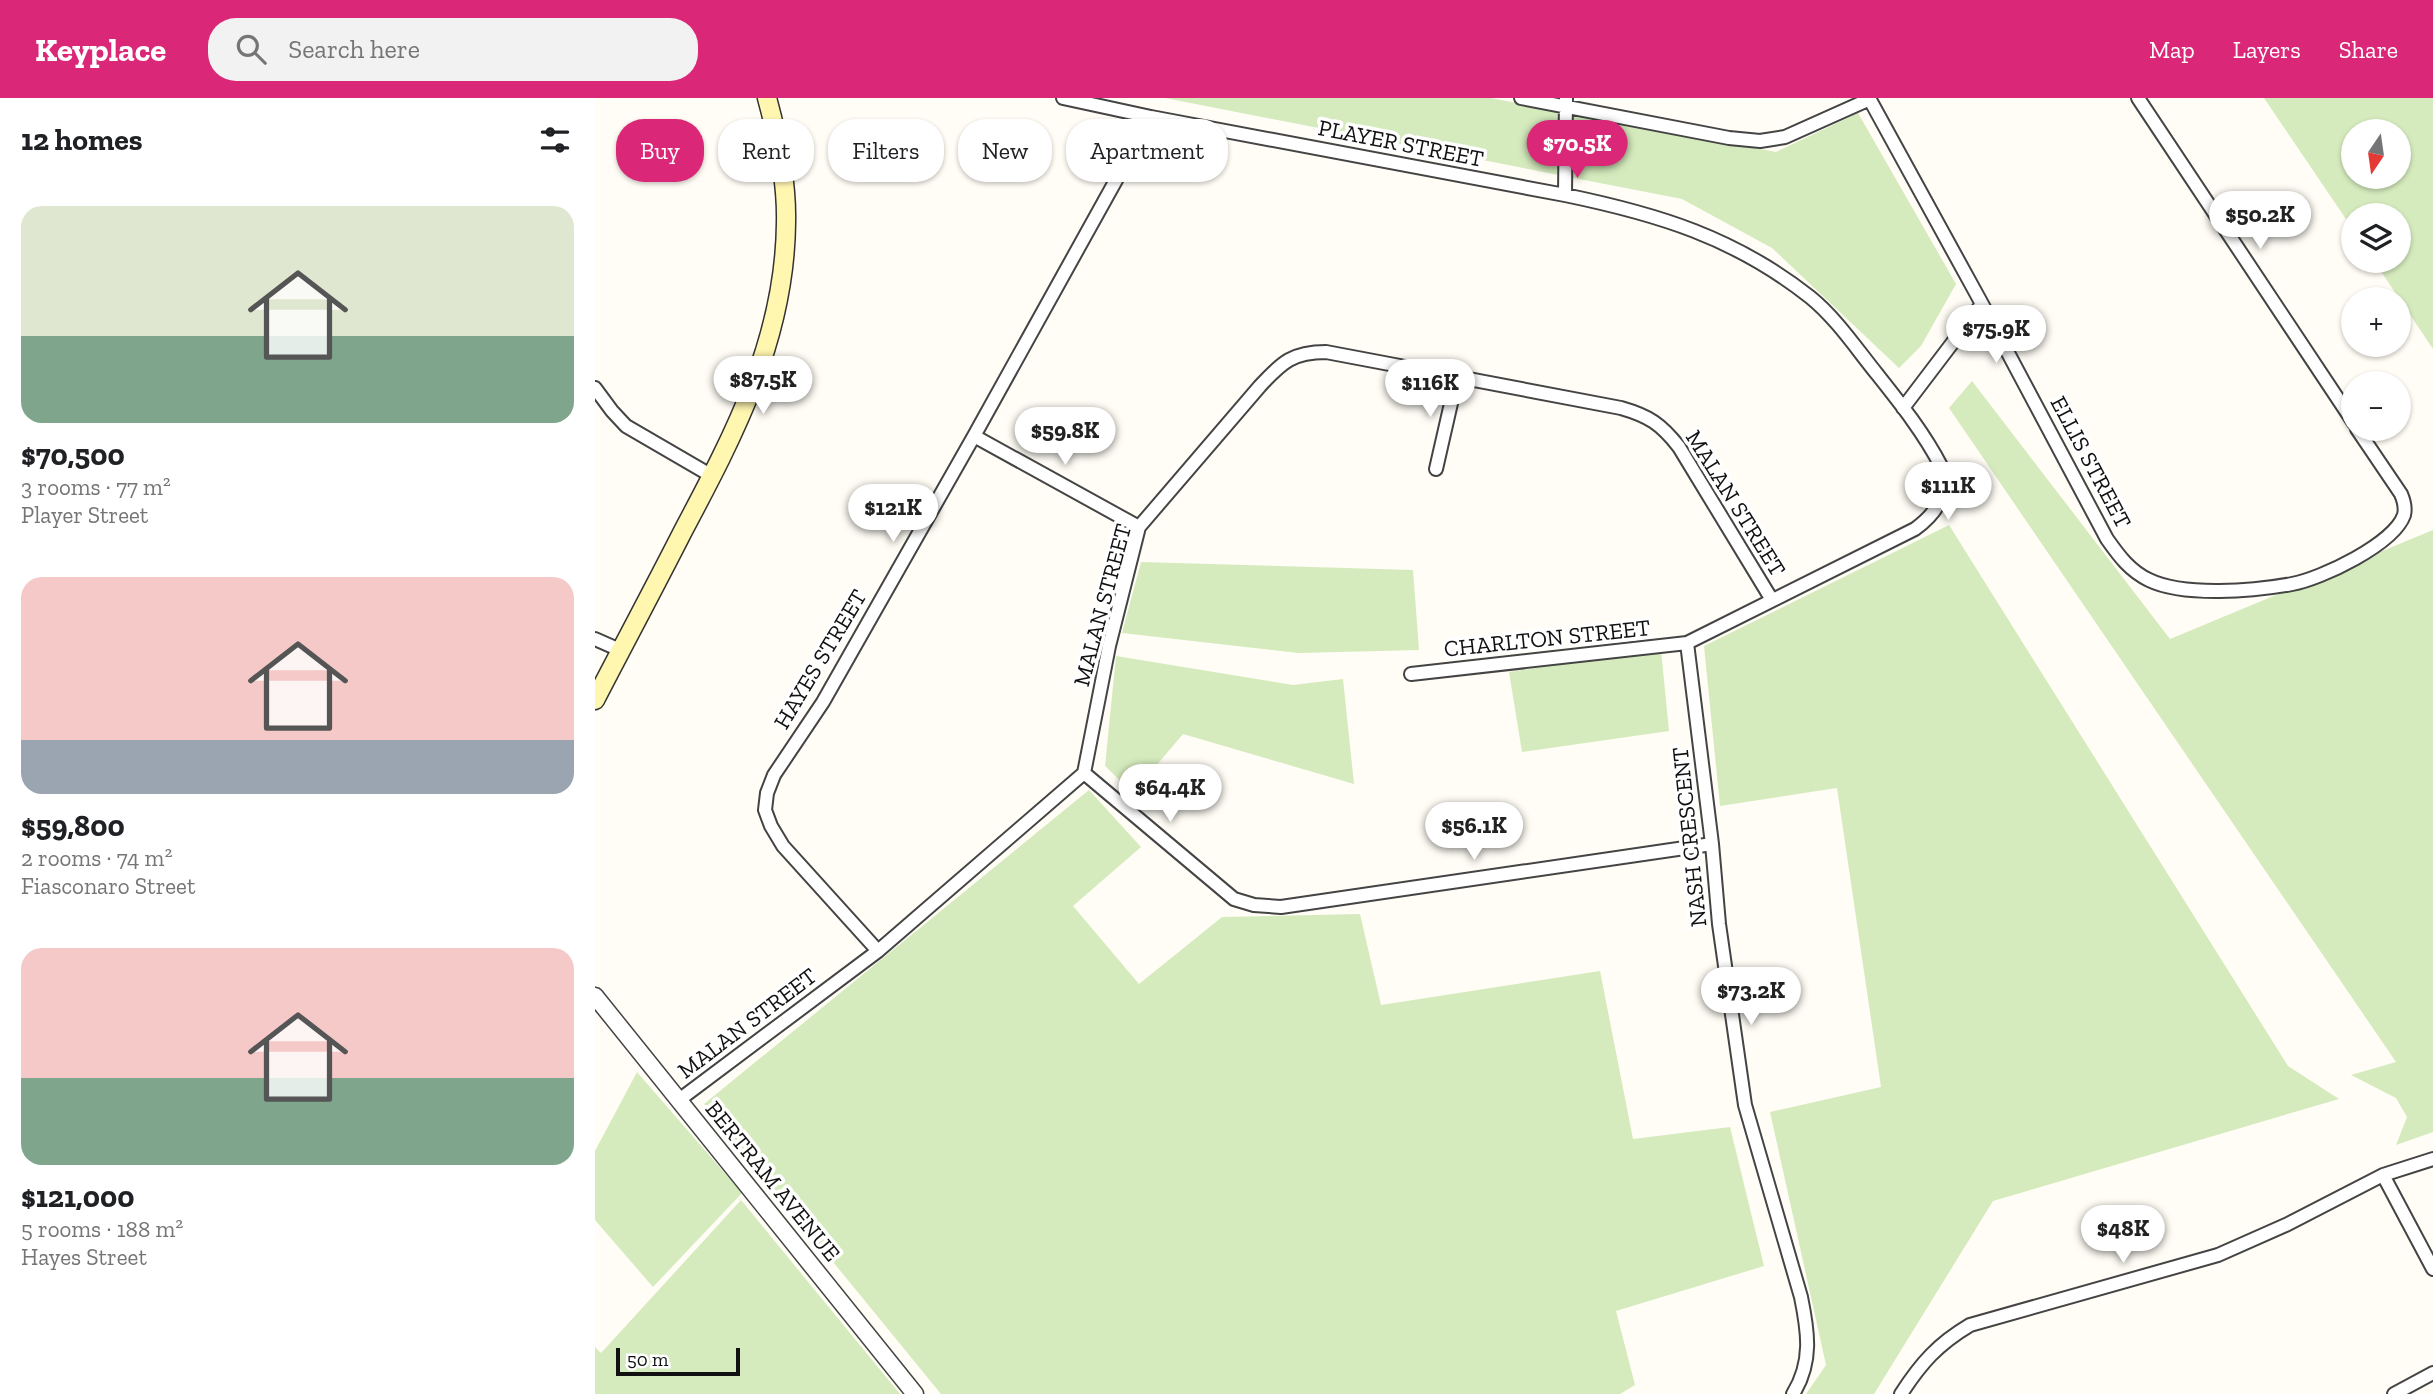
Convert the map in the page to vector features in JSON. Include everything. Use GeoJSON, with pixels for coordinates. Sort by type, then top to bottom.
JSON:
{"type":"FeatureCollection","features":[{"type":"Feature","properties":{"kind":"main road"},"geometry":{"type":"LineString","coordinates":[[595,700],[732,438],[755,384],[769,340],[784,261],[786,222],[782,174],[767,98]]}},
{"type":"Feature","properties":{"kind":"street","name":"PLAYER STREET"},"geometry":{"type":"LineString","coordinates":[[1062,98],[1629,208],[1688,227],[1738,251],[1811,298],[1842,330],[1903,408],[1934,453],[1945,477],[1945,489],[1934,513],[1915,529],[1772,600]]}},
{"type":"Feature","properties":{"kind":"street"},"geometry":{"type":"LineString","coordinates":[[1521,98],[1566,102],[1729,138],[1760,141],[1795,134],[1869,99]]}},
{"type":"Feature","properties":{"kind":"street"},"geometry":{"type":"LineString","coordinates":[[2138,98],[2341,403]]}},
{"type":"Feature","properties":{"kind":"street","name":"ELLIS STREET"},"geometry":{"type":"LineString","coordinates":[[1869,99],[2107,539],[2136,573],[2167,587],[2195,591],[2262,588],[2295,584],[2345,563],[2387,538],[2403,518],[2405,504],[2401,494],[2365,441]]}},
{"type":"Feature","properties":{"kind":"street"},"geometry":{"type":"LineString","coordinates":[[1565,195],[1566,102]]}},
{"type":"Feature","properties":{"kind":"street","name":"HAYES STREET"},"geometry":{"type":"LineString","coordinates":[[878,951],[783,846],[765,810],[767,793],[774,775],[823,702],[1151,117]]}},
{"type":"Feature","properties":{"kind":"street"},"geometry":{"type":"LineString","coordinates":[[1903,408],[1982,304]]}},
{"type":"Feature","properties":{"kind":"street","name":"MALAN STREET"},"geometry":{"type":"LineString","coordinates":[[679,1100],[878,951],[1084,773],[1109,646],[1139,527],[1276,369],[1292,357],[1310,352],[1326,352],[1621,408],[1654,420],[1679,447],[1772,600]]}},
{"type":"Feature","properties":{"kind":"street"},"geometry":{"type":"LineString","coordinates":[[1436,469],[1457,377]]}},
{"type":"Feature","properties":{"kind":"street"},"geometry":{"type":"LineString","coordinates":[[595,388],[626,426],[712,476]]}},
{"type":"Feature","properties":{"kind":"street"},"geometry":{"type":"LineString","coordinates":[[974,436],[1139,527]]}},
{"type":"Feature","properties":{"kind":"street"},"geometry":{"type":"LineString","coordinates":[[1687,643],[1772,600]]}},
{"type":"Feature","properties":{"kind":"street"},"geometry":{"type":"LineString","coordinates":[[595,639],[620,650]]}},
{"type":"Feature","properties":{"kind":"street","name":"CHARLTON STREET"},"geometry":{"type":"LineString","coordinates":[[1411,674],[1687,643]]}},
{"type":"Feature","properties":{"kind":"street","name":"NASH CRESCENT"},"geometry":{"type":"LineString","coordinates":[[1687,643],[1712,844],[1719,925],[1745,1105],[1807,1326],[1807,1364],[1793,1394]]}},
{"type":"Feature","properties":{"kind":"street"},"geometry":{"type":"LineString","coordinates":[[1084,773],[1234,899],[1254,905],[1281,907],[1712,844]]}},
{"type":"Feature","properties":{"kind":"street","name":"BERTRAM AVENUE"},"geometry":{"type":"LineString","coordinates":[[595,996],[915,1394]]}},
{"type":"Feature","properties":{"kind":"street"},"geometry":{"type":"LineString","coordinates":[[1901,1394],[1932,1352],[1970,1325],[2197,1261],[2244,1245],[2383,1175],[2433,1159]]}},
{"type":"Feature","properties":{"kind":"street"},"geometry":{"type":"LineString","coordinates":[[2383,1175],[2433,1269]]}},
{"type":"Feature","properties":{"kind":"street"},"geometry":{"type":"LineString","coordinates":[[2394,1394],[2433,1374]]}},
{"type":"Feature","properties":{"kind":"green space"},"geometry":{"type":"Polygon","coordinates":[[[1165,98],[1491,98],[1776,152],[1858,113],[1956,284],[1921,346],[1899,368],[1772,248],[1682,199],[1165,98]]]}},
{"type":"Feature","properties":{"kind":"green space"},"geometry":{"type":"Polygon","coordinates":[[[2264,98],[2433,98],[2433,349],[2411,316],[2411,287],[2391,287],[2382,273],[2411,273],[2411,203],[2341,203],[2341,212],[2264,98]]]}},
{"type":"Feature","properties":{"kind":"green space"},"geometry":{"type":"Polygon","coordinates":[[[1972,381],[2170,639],[2433,530],[2433,1132],[2396,1145],[2407,1117],[2396,1098],[2351,1075],[2396,1062],[1949,408],[1972,381]]]}},
{"type":"Feature","properties":{"kind":"green space"},"geometry":{"type":"Polygon","coordinates":[[[1949,525],[2288,1066],[2339,1099],[1993,1201],[1874,1394],[1806,1394],[1826,1365],[1770,1112],[1881,1087],[1837,788],[1720,806],[1704,646],[1949,525]]]}},
{"type":"Feature","properties":{"kind":"green space"},"geometry":{"type":"Polygon","coordinates":[[[1141,562],[1413,570],[1419,650],[1299,653],[1122,633],[1141,562]]]}},
{"type":"Feature","properties":{"kind":"green space"},"geometry":{"type":"Polygon","coordinates":[[[1661,650],[1669,731],[1522,752],[1509,672],[1661,650]]]}},
{"type":"Feature","properties":{"kind":"green space"},"geometry":{"type":"Polygon","coordinates":[[[1116,656],[1293,685],[1343,679],[1354,784],[1183,734],[1133,793],[1105,766],[1116,656]]]}},
{"type":"Feature","properties":{"kind":"green space"},"geometry":{"type":"Polygon","coordinates":[[[1089,790],[1141,847],[1073,906],[1139,984],[1222,917],[1360,914],[1381,1005],[1600,971],[1633,1139],[1730,1127],[1764,1266],[1616,1311],[1635,1385],[1620,1394],[941,1394],[704,1104],[1089,790]]]}},
{"type":"Feature","properties":{"kind":"green space"},"geometry":{"type":"Polygon","coordinates":[[[637,1072],[742,1193],[653,1287],[595,1220],[595,1151],[637,1072]]]}},
{"type":"Feature","properties":{"kind":"green space"},"geometry":{"type":"Polygon","coordinates":[[[741,1200],[900,1394],[595,1394],[595,1347],[601,1353],[741,1200]]]}}]}
